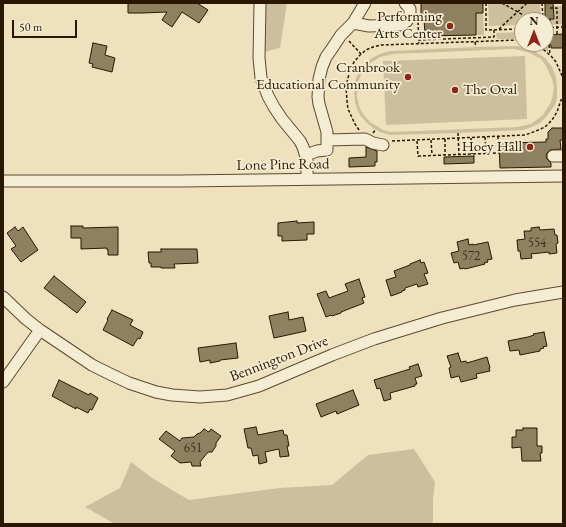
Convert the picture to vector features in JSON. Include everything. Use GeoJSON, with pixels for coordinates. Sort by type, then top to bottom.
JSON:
{"type":"FeatureCollection","features":[{"type":"Feature","properties":{"kind":"street"},"geometry":{"type":"LineString","coordinates":[[260,3],[259,58],[264,87],[274,107],[303,147],[306,155],[307,179]]}},
{"type":"Feature","properties":{"kind":"street"},"geometry":{"type":"LineString","coordinates":[[306,155],[317,151],[327,150],[327,132],[318,97],[319,79],[322,67],[326,57],[341,35],[353,23],[365,3]]}},
{"type":"Feature","properties":{"kind":"street"},"geometry":{"type":"LineString","coordinates":[[353,23],[369,26],[400,25],[407,21],[410,15],[410,9],[405,3]]}},
{"type":"Feature","properties":{"kind":"street"},"geometry":{"type":"LineString","coordinates":[[327,140],[365,139],[373,143],[385,143]]}},
{"type":"Feature","properties":{"kind":"street","name":"Lone Pine Road"},"geometry":{"type":"LineString","coordinates":[[3,181],[189,181],[563,176]]}},
{"type":"Feature","properties":{"kind":"street","name":"Bennington Drive"},"geometry":{"type":"LineString","coordinates":[[3,297],[40,330],[92,365],[129,383],[156,392],[172,395],[214,396],[234,393],[259,386],[358,345],[428,322],[491,305],[563,292]]}},
{"type":"Feature","properties":{"kind":"street"},"geometry":{"type":"LineString","coordinates":[[3,382],[40,330]]}},
{"type":"Feature","properties":{"kind":"path"},"geometry":{"type":"LineString","coordinates":[[486,3],[486,30],[514,29]]}},
{"type":"Feature","properties":{"kind":"path"},"geometry":{"type":"LineString","coordinates":[[502,3],[517,12],[527,3]]}},
{"type":"Feature","properties":{"kind":"path"},"geometry":{"type":"LineString","coordinates":[[550,8],[557,8],[557,34]]}},
{"type":"Feature","properties":{"kind":"path"},"geometry":{"type":"LineString","coordinates":[[499,30],[514,15]]}},
{"type":"Feature","properties":{"kind":"path"},"geometry":{"type":"LineString","coordinates":[[418,22],[418,44]]}},
{"type":"Feature","properties":{"kind":"path"},"geometry":{"type":"LineString","coordinates":[[557,28],[563,28]]}},
{"type":"Feature","properties":{"kind":"path"},"geometry":{"type":"LineString","coordinates":[[418,40],[494,37],[494,30]]}},
{"type":"Feature","properties":{"kind":"path"},"geometry":{"type":"LineString","coordinates":[[341,35],[346,37],[361,54]]}},
{"type":"Feature","properties":{"kind":"path"},"geometry":{"type":"LineString","coordinates":[[360,131],[348,108],[346,86],[350,70],[354,62],[366,50],[381,45],[514,40]]}},
{"type":"Feature","properties":{"kind":"path"},"geometry":{"type":"LineString","coordinates":[[475,42],[476,47]]}},
{"type":"Feature","properties":{"kind":"path"},"geometry":{"type":"LineString","coordinates":[[547,52],[556,62],[563,78]]}},
{"type":"Feature","properties":{"kind":"path"},"geometry":{"type":"LineString","coordinates":[[385,143],[525,135],[545,127],[552,120],[561,100],[563,99]]}},
{"type":"Feature","properties":{"kind":"path"},"geometry":{"type":"LineString","coordinates":[[458,133],[459,155]]}},
{"type":"Feature","properties":{"kind":"path"},"geometry":{"type":"LineString","coordinates":[[417,140],[418,156],[499,154],[498,136]]}},
{"type":"Feature","properties":{"kind":"path"},"geometry":{"type":"LineString","coordinates":[[485,137],[486,154]]}},
{"type":"Feature","properties":{"kind":"path"},"geometry":{"type":"LineString","coordinates":[[472,138],[472,154]]}},
{"type":"Feature","properties":{"kind":"path"},"geometry":{"type":"LineString","coordinates":[[445,139],[445,155]]}},
{"type":"Feature","properties":{"kind":"path"},"geometry":{"type":"LineString","coordinates":[[431,140],[432,155]]}},
{"type":"Feature","properties":{"kind":"shaded area"},"geometry":{"type":"Polygon","coordinates":[[[266,3],[287,3],[280,48],[264,52],[266,3]]]}},
{"type":"Feature","properties":{"kind":"shaded area"},"geometry":{"type":"Polygon","coordinates":[[[488,3],[540,3],[541,12],[514,12],[514,25],[489,26],[488,3]]]}},
{"type":"Feature","properties":{"kind":"shaded area"},"geometry":{"type":"Polygon","coordinates":[[[563,3],[563,24],[554,25],[554,9],[550,9],[550,6],[562,6],[563,3]]]}},
{"type":"Feature","properties":{"kind":"shaded area"},"geometry":{"type":"Polygon","coordinates":[[[476,13],[483,13],[484,35],[476,35],[476,13]]]}},
{"type":"Feature","properties":{"kind":"shaded area"},"geometry":{"type":"Polygon","coordinates":[[[514,32],[514,39],[497,39],[496,33],[514,32]]]}},
{"type":"Feature","properties":{"kind":"shaded area"},"geometry":{"type":"Polygon","coordinates":[[[514,46],[514,49],[394,54],[380,57],[372,62],[366,67],[358,82],[357,97],[360,109],[364,115],[370,122],[383,130],[392,132],[517,127],[531,124],[543,115],[551,102],[554,87],[546,66],[541,59],[526,52],[536,52],[545,58],[552,67],[556,77],[557,87],[557,98],[555,105],[540,123],[523,130],[390,135],[380,132],[366,122],[357,109],[354,90],[355,81],[364,65],[372,58],[390,51],[514,46]]]}},
{"type":"Feature","properties":{"kind":"shaded area","name":"The Oval"},"geometry":{"type":"Polygon","coordinates":[[[525,56],[527,119],[386,125],[383,61],[525,56]]]}},
{"type":"Feature","properties":{"kind":"shaded area"},"geometry":{"type":"Polygon","coordinates":[[[414,449],[435,482],[432,524],[115,524],[85,507],[120,488],[131,462],[152,478],[189,500],[279,488],[332,485],[368,455],[414,449]]]}},
{"type":"Feature","properties":{"kind":"building"},"geometry":{"type":"Polygon","coordinates":[[[128,3],[197,3],[208,10],[199,23],[182,12],[172,27],[162,20],[167,12],[128,13],[128,3]]]}},
{"type":"Feature","properties":{"kind":"building","name":"Performing Arts Center"},"geometry":{"type":"Polygon","coordinates":[[[421,3],[483,3],[483,13],[476,13],[476,35],[425,36],[424,18],[421,18],[421,3]]]}},
{"type":"Feature","properties":{"kind":"building"},"geometry":{"type":"Polygon","coordinates":[[[545,3],[553,3],[554,12],[545,12],[545,3]]]}},
{"type":"Feature","properties":{"kind":"building"},"geometry":{"type":"Polygon","coordinates":[[[563,34],[563,48],[554,48],[554,35],[563,34]]]}},
{"type":"Feature","properties":{"kind":"building"},"geometry":{"type":"Polygon","coordinates":[[[93,43],[107,46],[105,55],[115,58],[112,72],[92,67],[93,64],[89,63],[93,43]]]}},
{"type":"Feature","properties":{"kind":"building","name":"Hoey Hall"},"geometry":{"type":"Polygon","coordinates":[[[552,128],[563,128],[563,140],[560,140],[561,149],[550,150],[547,153],[546,156],[551,163],[551,167],[500,168],[499,143],[546,142],[546,139],[548,139],[548,132],[552,128]]]}},
{"type":"Feature","properties":{"kind":"building"},"geometry":{"type":"Polygon","coordinates":[[[366,147],[377,151],[377,162],[375,162],[375,166],[349,167],[349,158],[366,157],[366,147]]]}},
{"type":"Feature","properties":{"kind":"building"},"geometry":{"type":"Polygon","coordinates":[[[474,156],[474,163],[444,164],[444,157],[474,156]]]}},
{"type":"Feature","properties":{"kind":"building"},"geometry":{"type":"Polygon","coordinates":[[[297,221],[297,223],[314,222],[314,234],[307,234],[307,240],[282,241],[282,236],[278,236],[278,223],[297,221]]]}},
{"type":"Feature","properties":{"kind":"building"},"geometry":{"type":"Polygon","coordinates":[[[71,226],[83,226],[83,228],[118,227],[118,255],[108,255],[107,248],[81,249],[81,238],[71,238],[71,226]]]}},
{"type":"Feature","properties":{"kind":"building"},"geometry":{"type":"Polygon","coordinates":[[[15,227],[18,231],[23,227],[38,250],[21,262],[11,249],[16,246],[7,233],[15,227]]]}},
{"type":"Feature","properties":{"kind":"building"},"geometry":{"type":"Polygon","coordinates":[[[539,227],[540,230],[554,229],[555,235],[557,235],[558,243],[556,244],[557,253],[549,254],[549,252],[531,254],[532,258],[521,259],[520,251],[518,251],[517,240],[525,239],[524,231],[531,231],[531,228],[539,227]]]}},
{"type":"Feature","properties":{"kind":"building"},"geometry":{"type":"Polygon","coordinates":[[[468,239],[469,245],[488,242],[492,259],[487,260],[488,262],[484,263],[485,264],[460,269],[458,262],[454,263],[451,253],[459,251],[457,242],[468,239]]]}},
{"type":"Feature","properties":{"kind":"building"},"geometry":{"type":"Polygon","coordinates":[[[161,249],[197,249],[198,263],[174,264],[175,268],[151,267],[148,252],[161,252],[161,249]]]}},
{"type":"Feature","properties":{"kind":"building"},"geometry":{"type":"Polygon","coordinates":[[[420,260],[421,263],[424,262],[428,273],[424,274],[428,284],[418,287],[417,284],[405,288],[402,292],[391,296],[386,280],[396,277],[394,271],[420,260]]]}},
{"type":"Feature","properties":{"kind":"building"},"geometry":{"type":"Polygon","coordinates":[[[54,276],[86,302],[77,313],[44,288],[54,276]]]}},
{"type":"Feature","properties":{"kind":"building"},"geometry":{"type":"Polygon","coordinates":[[[359,279],[365,297],[362,298],[364,303],[341,313],[326,317],[317,294],[326,291],[329,298],[348,291],[345,284],[359,279]]]}},
{"type":"Feature","properties":{"kind":"building"},"geometry":{"type":"Polygon","coordinates":[[[112,310],[133,320],[130,325],[143,332],[140,339],[138,338],[133,346],[103,330],[112,310]]]}},
{"type":"Feature","properties":{"kind":"building"},"geometry":{"type":"Polygon","coordinates":[[[288,312],[289,320],[303,317],[306,331],[274,338],[269,316],[288,312]]]}},
{"type":"Feature","properties":{"kind":"building"},"geometry":{"type":"Polygon","coordinates":[[[544,332],[547,346],[540,349],[540,351],[520,355],[519,350],[510,351],[508,341],[544,332]]]}},
{"type":"Feature","properties":{"kind":"building"},"geometry":{"type":"Polygon","coordinates":[[[236,343],[238,358],[210,363],[210,360],[200,362],[198,348],[236,343]]]}},
{"type":"Feature","properties":{"kind":"building"},"geometry":{"type":"Polygon","coordinates":[[[458,353],[461,362],[466,361],[467,363],[487,357],[490,371],[476,374],[477,378],[461,382],[459,376],[451,378],[449,368],[451,367],[447,356],[458,353]]]}},
{"type":"Feature","properties":{"kind":"building"},"geometry":{"type":"Polygon","coordinates":[[[418,364],[422,376],[415,378],[417,384],[415,384],[415,386],[390,393],[391,399],[384,401],[380,388],[377,389],[374,380],[410,369],[409,367],[418,364]]]}},
{"type":"Feature","properties":{"kind":"building"},"geometry":{"type":"Polygon","coordinates":[[[59,380],[98,398],[92,410],[90,409],[88,413],[76,407],[76,409],[52,396],[59,380]]]}},
{"type":"Feature","properties":{"kind":"building"},"geometry":{"type":"Polygon","coordinates":[[[353,390],[359,405],[337,414],[336,411],[321,417],[316,404],[353,390]]]}},
{"type":"Feature","properties":{"kind":"building"},"geometry":{"type":"Polygon","coordinates":[[[256,427],[258,435],[283,430],[284,435],[287,435],[289,456],[280,457],[279,449],[265,452],[267,462],[259,464],[258,455],[253,456],[251,448],[248,448],[244,429],[256,427]]]}},
{"type":"Feature","properties":{"kind":"building"},"geometry":{"type":"Polygon","coordinates":[[[523,428],[537,428],[537,446],[542,446],[542,453],[540,453],[541,461],[522,461],[521,447],[512,448],[512,437],[516,437],[516,430],[523,430],[523,428]]]}},
{"type":"Feature","properties":{"kind":"building"},"geometry":{"type":"Polygon","coordinates":[[[204,429],[209,432],[211,429],[221,436],[212,452],[208,452],[200,462],[201,466],[192,466],[191,462],[180,463],[171,456],[175,451],[159,439],[166,431],[180,441],[182,438],[194,437],[204,429]]]}},
{"type":"Feature","properties":{"kind":"place","name":"Performing Arts Center"},"geometry":{"type":"Point","coordinates":[450,26]}},
{"type":"Feature","properties":{"kind":"place","name":"Cranbrook Educational Community"},"geometry":{"type":"Point","coordinates":[408,77]}},
{"type":"Feature","properties":{"kind":"place","name":"The Oval"},"geometry":{"type":"Point","coordinates":[455,90]}},
{"type":"Feature","properties":{"kind":"place","name":"Hoey Hall"},"geometry":{"type":"Point","coordinates":[530,147]}}]}
